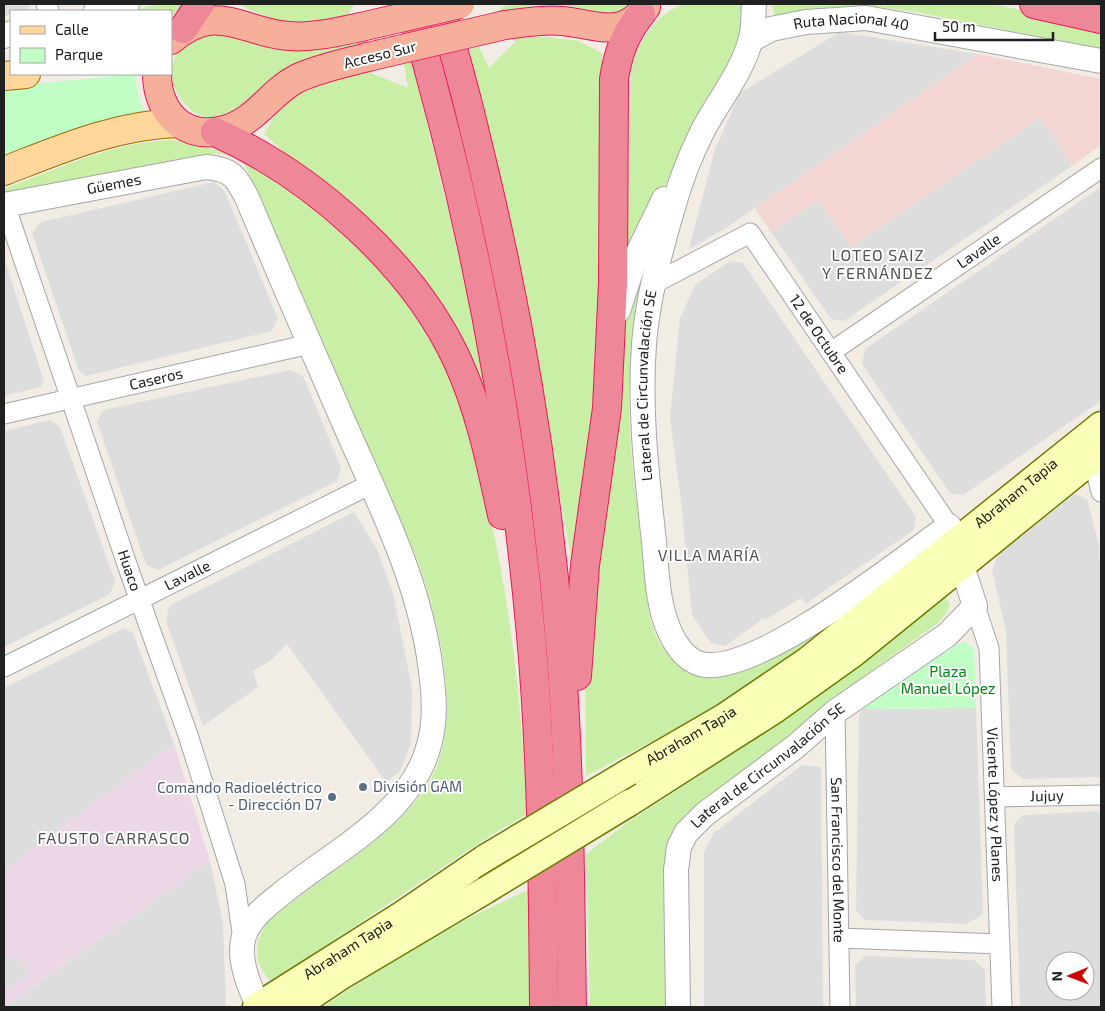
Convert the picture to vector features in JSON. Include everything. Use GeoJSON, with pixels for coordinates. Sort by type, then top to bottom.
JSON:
{"type":"FeatureCollection","features":[{"type":"Feature","properties":{"kind":"highway"},"geometry":{"type":"LineString","coordinates":[[177,35],[200,4]]}},
{"type":"Feature","properties":{"kind":"highway"},"geometry":{"type":"LineString","coordinates":[[410,4],[454,168],[496,371],[523,557],[537,719],[543,954],[542,1007]]}},
{"type":"Feature","properties":{"kind":"highway"},"geometry":{"type":"LineString","coordinates":[[440,4],[476,137],[506,268],[530,390],[556,594],[569,788],[572,1007]]}},
{"type":"Feature","properties":{"kind":"highway","name":"Acceso Sur"},"geometry":{"type":"LineString","coordinates":[[177,35],[196,22],[217,17],[240,20],[264,31],[288,36],[317,35],[361,27],[460,4]]}},
{"type":"Feature","properties":{"kind":"highway"},"geometry":{"type":"LineString","coordinates":[[1034,4],[1101,19]]}},
{"type":"Feature","properties":{"kind":"highway"},"geometry":{"type":"LineString","coordinates":[[569,788],[585,565],[607,408],[611,337],[614,79],[618,54],[627,34],[647,7]]}},
{"type":"Feature","properties":{"kind":"highway","name":"Acceso Sur"},"geometry":{"type":"LineString","coordinates":[[178,123],[196,132],[215,132],[232,128],[252,117],[297,79],[324,68],[368,57],[505,25],[562,21],[591,27],[610,28],[628,24],[647,7]]}},
{"type":"Feature","properties":{"kind":"highway"},"geometry":{"type":"LineString","coordinates":[[157,75],[160,97],[178,123]]}},
{"type":"Feature","properties":{"kind":"highway"},"geometry":{"type":"LineString","coordinates":[[215,132],[252,150],[291,174],[376,246],[410,282],[442,330],[466,381],[494,481],[509,548],[537,719]]}},
{"type":"Feature","properties":{"kind":"main road"},"geometry":{"type":"LineString","coordinates":[[4,171],[106,132],[140,125],[178,123]]}},
{"type":"Feature","properties":{"kind":"main road","name":"Abraham Tapia"},"geometry":{"type":"LineString","coordinates":[[258,1007],[485,858],[764,691],[808,660],[955,546],[1101,425]]}},
{"type":"Feature","properties":{"kind":"main road","name":"Abraham Tapia"},"geometry":{"type":"LineString","coordinates":[[295,1007],[351,970],[629,803],[820,678],[955,546],[1097,456]]}},
{"type":"Feature","properties":{"kind":"street"},"geometry":{"type":"LineString","coordinates":[[100,10],[127,4]]}},
{"type":"Feature","properties":{"kind":"street","name":"Lateral de Circunvalación SE"},"geometry":{"type":"LineString","coordinates":[[754,4],[751,40],[746,53],[692,154],[675,201],[647,312],[644,352],[643,440],[662,608],[668,628],[685,655],[694,662],[718,665],[769,646],[955,546]]}},
{"type":"Feature","properties":{"kind":"street","name":"Ruta Nacional 40"},"geometry":{"type":"LineString","coordinates":[[751,40],[771,29],[806,22],[866,18],[1101,61]]}},
{"type":"Feature","properties":{"kind":"street"},"geometry":{"type":"LineString","coordinates":[[611,337],[618,307],[635,259],[663,201],[692,154]]}},
{"type":"Feature","properties":{"kind":"street","name":"Güemes"},"geometry":{"type":"LineString","coordinates":[[4,205],[206,167],[234,175],[247,198],[310,344]]}},
{"type":"Feature","properties":{"kind":"street","name":"Lavalle"},"geometry":{"type":"LineString","coordinates":[[831,352],[1101,168]]}},
{"type":"Feature","properties":{"kind":"street","name":"Huaco"},"geometry":{"type":"LineString","coordinates":[[4,205],[139,600],[188,735],[235,884],[243,939]]}},
{"type":"Feature","properties":{"kind":"street","name":"12 de Octubre"},"geometry":{"type":"LineString","coordinates":[[653,284],[750,233],[831,352],[955,546]]}},
{"type":"Feature","properties":{"kind":"street"},"geometry":{"type":"LineString","coordinates":[[258,1007],[247,980],[243,939],[253,920],[269,903],[374,824],[401,797],[418,773],[429,747],[432,732],[433,695],[426,637],[407,568],[310,344]]}},
{"type":"Feature","properties":{"kind":"street","name":"Caseros"},"geometry":{"type":"LineString","coordinates":[[4,414],[310,344]]}},
{"type":"Feature","properties":{"kind":"street"},"geometry":{"type":"LineString","coordinates":[[1097,456],[1101,492]]}},
{"type":"Feature","properties":{"kind":"street","name":"Lavalle"},"geometry":{"type":"LineString","coordinates":[[4,667],[371,484]]}},
{"type":"Feature","properties":{"kind":"street"},"geometry":{"type":"LineString","coordinates":[[955,546],[975,606]]}},
{"type":"Feature","properties":{"kind":"street","name":"Lateral de Circunvalación SE"},"geometry":{"type":"LineString","coordinates":[[678,1007],[676,870],[681,840],[705,814],[795,748],[836,712],[947,635],[975,606]]}},
{"type":"Feature","properties":{"kind":"street","name":"Vicente López y Planes"},"geometry":{"type":"LineString","coordinates":[[975,606],[989,648],[1002,1007]]}},
{"type":"Feature","properties":{"kind":"street","name":"San Francisco del Monte"},"geometry":{"type":"LineString","coordinates":[[836,712],[840,1007]]}},
{"type":"Feature","properties":{"kind":"street","name":"Jujuy"},"geometry":{"type":"LineString","coordinates":[[995,798],[1101,795]]}},
{"type":"Feature","properties":{"kind":"street"},"geometry":{"type":"LineString","coordinates":[[839,938],[1000,944]]}},
{"type":"Feature","properties":{"kind":"shaded area"},"geometry":{"type":"Polygon","coordinates":[[[4,4],[28,4],[30,10],[10,10],[10,14],[4,16],[4,4]]]}},
{"type":"Feature","properties":{"kind":"shaded area"},"geometry":{"type":"Polygon","coordinates":[[[840,32],[978,54],[726,228],[689,249],[715,149],[740,93],[840,32]]]}},
{"type":"Feature","properties":{"kind":"shaded area"},"geometry":{"type":"Polygon","coordinates":[[[978,54],[1101,79],[1101,145],[1072,166],[1040,117],[851,247],[818,200],[771,232],[755,208],[978,54]]]}},
{"type":"Feature","properties":{"kind":"shaded area"},"geometry":{"type":"Polygon","coordinates":[[[1040,117],[1072,166],[844,321],[831,319],[771,232],[818,200],[851,247],[1040,117]]]}},
{"type":"Feature","properties":{"kind":"shaded area"},"geometry":{"type":"Polygon","coordinates":[[[214,182],[224,190],[278,318],[272,331],[86,376],[79,371],[32,233],[41,222],[214,182]]]}},
{"type":"Feature","properties":{"kind":"shaded area"},"geometry":{"type":"Polygon","coordinates":[[[1101,187],[1101,401],[963,495],[950,493],[862,364],[865,349],[1101,187]]]}},
{"type":"Feature","properties":{"kind":"shaded area"},"geometry":{"type":"Polygon","coordinates":[[[4,257],[44,382],[40,387],[4,396],[4,257]]]}},
{"type":"Feature","properties":{"kind":"shaded area"},"geometry":{"type":"Polygon","coordinates":[[[730,261],[743,263],[916,517],[914,530],[806,604],[801,598],[765,620],[764,618],[725,646],[711,643],[692,615],[681,501],[670,418],[680,318],[695,285],[730,261]]]}},
{"type":"Feature","properties":{"kind":"shaded area"},"geometry":{"type":"Polygon","coordinates":[[[290,370],[303,376],[341,467],[337,481],[158,570],[146,565],[97,422],[103,410],[290,370]]]}},
{"type":"Feature","properties":{"kind":"shaded area"},"geometry":{"type":"Polygon","coordinates":[[[50,420],[60,427],[115,581],[110,594],[4,647],[4,431],[50,420]]]}},
{"type":"Feature","properties":{"kind":"shaded area"},"geometry":{"type":"Polygon","coordinates":[[[1075,494],[1087,499],[1099,545],[1101,578],[1101,777],[1023,779],[1011,769],[1006,631],[992,570],[998,555],[1075,494]]]}},
{"type":"Feature","properties":{"kind":"shaded area"},"geometry":{"type":"Polygon","coordinates":[[[354,512],[377,549],[393,593],[412,688],[411,743],[400,771],[386,782],[287,644],[271,660],[253,671],[258,687],[203,726],[166,621],[169,606],[354,512]]]}},
{"type":"Feature","properties":{"kind":"shaded area"},"geometry":{"type":"Polygon","coordinates":[[[124,628],[133,633],[174,744],[4,871],[4,688],[124,628]]]}},
{"type":"Feature","properties":{"kind":"shaded area"},"geometry":{"type":"Polygon","coordinates":[[[976,708],[983,914],[967,924],[865,920],[856,910],[859,714],[863,709],[976,708]]]}},
{"type":"Feature","properties":{"kind":"shaded area"},"geometry":{"type":"Polygon","coordinates":[[[174,744],[210,861],[4,1007],[4,991],[29,976],[19,955],[10,960],[4,952],[4,871],[174,744]]]}},
{"type":"Feature","properties":{"kind":"shaded area"},"geometry":{"type":"Polygon","coordinates":[[[802,765],[821,767],[823,1007],[704,1007],[704,852],[714,833],[802,765]]]}},
{"type":"Feature","properties":{"kind":"shaded area"},"geometry":{"type":"Polygon","coordinates":[[[1101,811],[1101,1007],[1020,1007],[1014,824],[1023,815],[1101,811]]]}},
{"type":"Feature","properties":{"kind":"shaded area"},"geometry":{"type":"Polygon","coordinates":[[[210,861],[223,923],[226,1005],[223,1007],[5,1007],[210,861]]]}},
{"type":"Feature","properties":{"kind":"shaded area"},"geometry":{"type":"Polygon","coordinates":[[[4,952],[10,960],[19,955],[29,976],[4,991],[4,952]]]}},
{"type":"Feature","properties":{"kind":"shaded area"},"geometry":{"type":"Polygon","coordinates":[[[866,956],[974,960],[985,970],[986,1007],[856,1007],[855,965],[866,956]]]}},
{"type":"Feature","properties":{"kind":"green space"},"geometry":{"type":"Polygon","coordinates":[[[159,4],[184,4],[172,16],[172,10],[134,10],[159,4]]]}},
{"type":"Feature","properties":{"kind":"green space"},"geometry":{"type":"Polygon","coordinates":[[[239,4],[355,4],[350,10],[350,16],[293,22],[268,17],[239,4]]]}},
{"type":"Feature","properties":{"kind":"green space"},"geometry":{"type":"Polygon","coordinates":[[[511,4],[635,4],[618,14],[502,13],[500,8],[511,4]]]}},
{"type":"Feature","properties":{"kind":"green space"},"geometry":{"type":"Polygon","coordinates":[[[683,4],[745,4],[744,21],[737,46],[627,258],[631,72],[638,50],[648,31],[672,9],[683,4]]]}},
{"type":"Feature","properties":{"kind":"green space"},"geometry":{"type":"Polygon","coordinates":[[[772,4],[993,4],[1101,27],[1101,49],[916,12],[879,7],[830,7],[818,12],[775,17],[772,4]]]}},
{"type":"Feature","properties":{"kind":"green space"},"geometry":{"type":"Polygon","coordinates":[[[199,33],[364,40],[365,43],[317,57],[237,112],[221,117],[204,117],[189,108],[182,100],[174,87],[172,76],[174,59],[177,54],[199,33]]]}},
{"type":"Feature","properties":{"kind":"green space"},"geometry":{"type":"Polygon","coordinates":[[[543,37],[576,40],[602,53],[601,377],[572,565],[524,286],[469,50],[479,47],[489,68],[515,42],[515,38],[543,37]]]}},
{"type":"Feature","properties":{"kind":"green space"},"geometry":{"type":"Polygon","coordinates":[[[412,62],[465,279],[491,426],[480,395],[303,169],[264,134],[278,110],[293,97],[336,78],[366,71],[408,88],[404,64],[412,62]]]}},
{"type":"Feature","properties":{"kind":"green space"},"geometry":{"type":"Polygon","coordinates":[[[135,75],[137,90],[144,111],[99,122],[4,158],[4,87],[135,75]]]}},
{"type":"Feature","properties":{"kind":"green space"},"geometry":{"type":"Polygon","coordinates":[[[170,140],[209,148],[232,157],[217,153],[4,197],[4,189],[65,165],[127,146],[170,140]]]}},
{"type":"Feature","properties":{"kind":"green space"},"geometry":{"type":"Polygon","coordinates":[[[236,158],[275,181],[307,204],[377,264],[416,309],[458,388],[489,512],[506,597],[517,684],[527,814],[485,839],[271,981],[264,973],[257,957],[258,941],[262,932],[273,916],[384,833],[411,807],[422,793],[432,777],[441,752],[446,725],[447,696],[439,635],[424,579],[415,554],[244,163],[236,158]]]}},
{"type":"Feature","properties":{"kind":"green space"},"geometry":{"type":"Polygon","coordinates":[[[665,213],[634,345],[629,402],[631,448],[645,585],[654,631],[665,651],[681,668],[694,675],[712,678],[731,675],[752,668],[772,658],[842,611],[838,623],[721,705],[586,776],[585,690],[589,621],[620,331],[665,213]]]}},
{"type":"Feature","properties":{"kind":"green space"},"geometry":{"type":"Polygon","coordinates":[[[941,598],[946,598],[950,604],[948,611],[938,623],[870,672],[711,799],[708,797],[679,821],[669,841],[667,1007],[590,1007],[586,854],[630,821],[767,731],[941,598]]]}},
{"type":"Feature","properties":{"kind":"green space","name":"Plaza Manuel López"},"geometry":{"type":"Polygon","coordinates":[[[964,641],[974,649],[976,708],[863,709],[868,699],[964,641]]]}},
{"type":"Feature","properties":{"kind":"green space"},"geometry":{"type":"Polygon","coordinates":[[[529,890],[529,1007],[323,1007],[449,929],[529,890]]]}},
{"type":"Feature","properties":{"kind":"place","name":"División GAM"},"geometry":{"type":"Point","coordinates":[363,787]}},
{"type":"Feature","properties":{"kind":"place","name":"Comando Radioeléctrico - Dirección D7"},"geometry":{"type":"Point","coordinates":[332,797]}},
{"type":"Feature","properties":{"kind":"district","name":"LOTEO SAIZ Y FERNÁNDEZ"},"geometry":{"type":"Point","coordinates":[878,264]}},
{"type":"Feature","properties":{"kind":"district","name":"VILLA MARÍA"},"geometry":{"type":"Point","coordinates":[709,555]}},
{"type":"Feature","properties":{"kind":"district","name":"FAUSTO CARRASCO"},"geometry":{"type":"Point","coordinates":[114,838]}}]}
